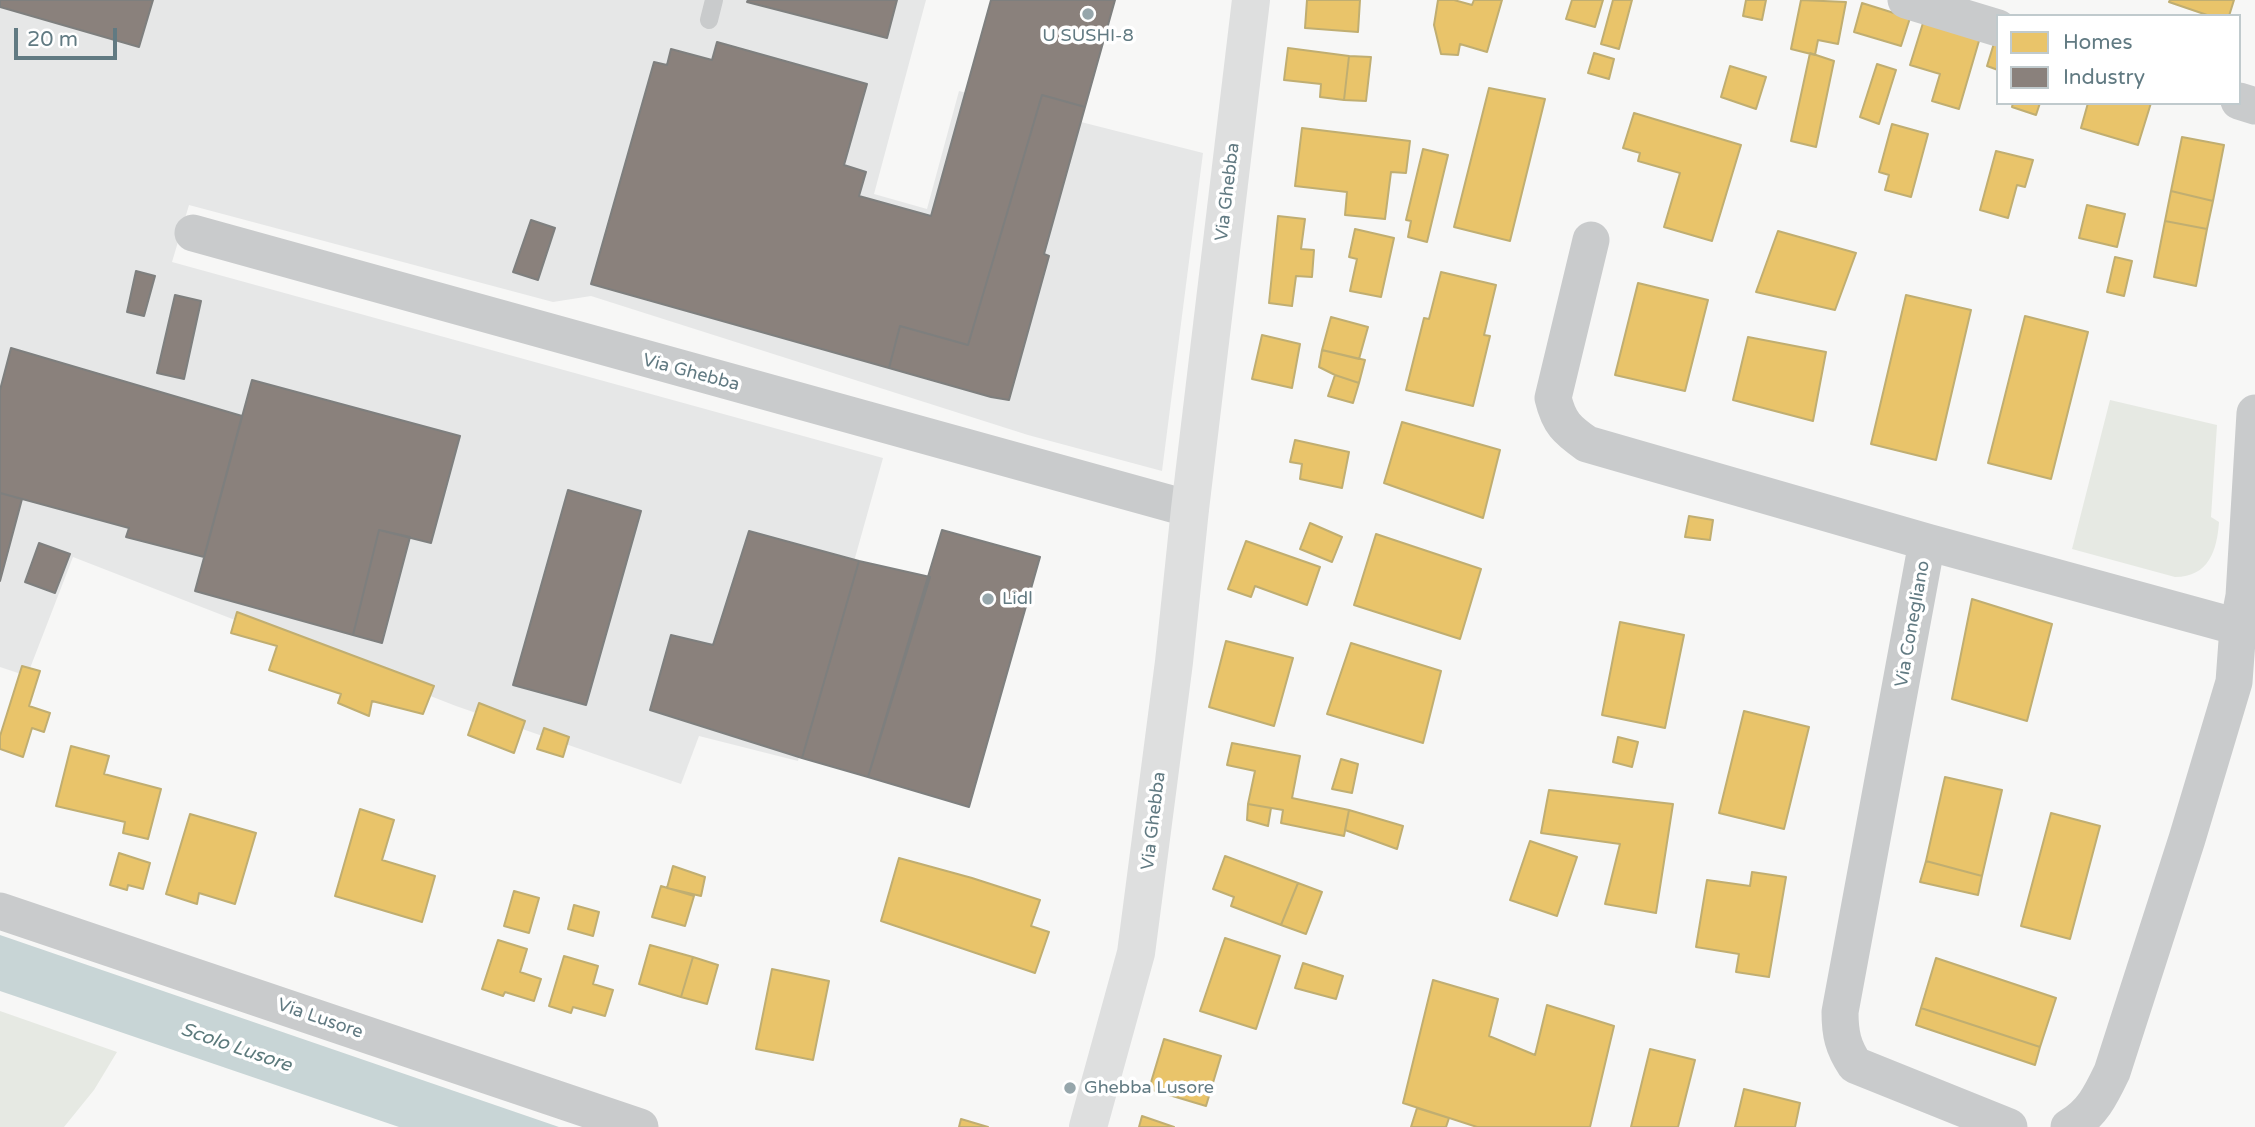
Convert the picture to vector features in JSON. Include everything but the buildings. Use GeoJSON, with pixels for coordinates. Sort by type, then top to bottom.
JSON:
{"type":"FeatureCollection","features":[{"type":"Feature","properties":{"kind":"street","name":"Via Ghebba"},"geometry":{"type":"LineString","coordinates":[[1094,1123],[1136,953],[1174,662],[1251,0]]}},
{"type":"Feature","properties":{"kind":"street"},"geometry":{"type":"LineString","coordinates":[[1906,0],[1996,27]]}},
{"type":"Feature","properties":{"kind":"street","name":"Via Ghebba"},"geometry":{"type":"LineString","coordinates":[[192,233],[679,370],[1190,509]]}},
{"type":"Feature","properties":{"kind":"street","name":"Via Conegliano"},"geometry":{"type":"LineString","coordinates":[[1591,240],[1553,398],[1557,415],[1569,432],[1587,444],[1927,542],[1840,1012],[1840,1030],[1844,1048],[1855,1065],[2009,1127]]}},
{"type":"Feature","properties":{"kind":"street"},"geometry":{"type":"LineString","coordinates":[[2069,1127],[2082,1120],[2096,1105],[2112,1072],[2234,682],[2238,627],[2244,596],[2255,413]]}},
{"type":"Feature","properties":{"kind":"street"},"geometry":{"type":"LineString","coordinates":[[1927,542],[2238,627]]}},
{"type":"Feature","properties":{"kind":"street","name":"Via Lusore"},"geometry":{"type":"LineString","coordinates":[[0,911],[640,1127]]}},
{"type":"Feature","properties":{"kind":"lane"},"geometry":{"type":"LineString","coordinates":[[709,20],[714,0]]}},
{"type":"Feature","properties":{"kind":"shaded area"},"geometry":{"type":"Polygon","coordinates":[[[0,0],[926,0],[874,194],[927,209],[959,91],[1203,153],[1162,471],[1028,435],[591,296],[553,302],[189,205],[172,262],[883,458],[798,761],[699,736],[681,784],[456,706],[73,557],[27,676],[0,667],[0,0]]]}},
{"type":"Feature","properties":{"kind":"shaded area"},"geometry":{"type":"Polygon","coordinates":[[[2110,400],[2217,425],[2211,517],[2219,522],[2218,532],[2209,560],[2196,572],[2175,577],[2072,549],[2110,400]]]}},
{"type":"Feature","properties":{"kind":"shaded area"},"geometry":{"type":"Polygon","coordinates":[[[0,1011],[117,1052],[94,1090],[64,1127],[0,1127],[0,1011]]]}},
{"type":"Feature","properties":{"kind":"water","name":"Scolo Lusore"},"geometry":{"type":"Polygon","coordinates":[[[0,935],[559,1127],[399,1127],[0,991],[0,935]]]}},
{"type":"Feature","properties":{"kind":"place","name":"U SUSHI-8"},"geometry":{"type":"Point","coordinates":[1088,14]}},
{"type":"Feature","properties":{"kind":"place","name":"Lidl"},"geometry":{"type":"Point","coordinates":[988,599]}},
{"type":"Feature","properties":{"kind":"place","name":"Ghebba Lusore"},"geometry":{"type":"Point","coordinates":[1070,1088]}}]}
